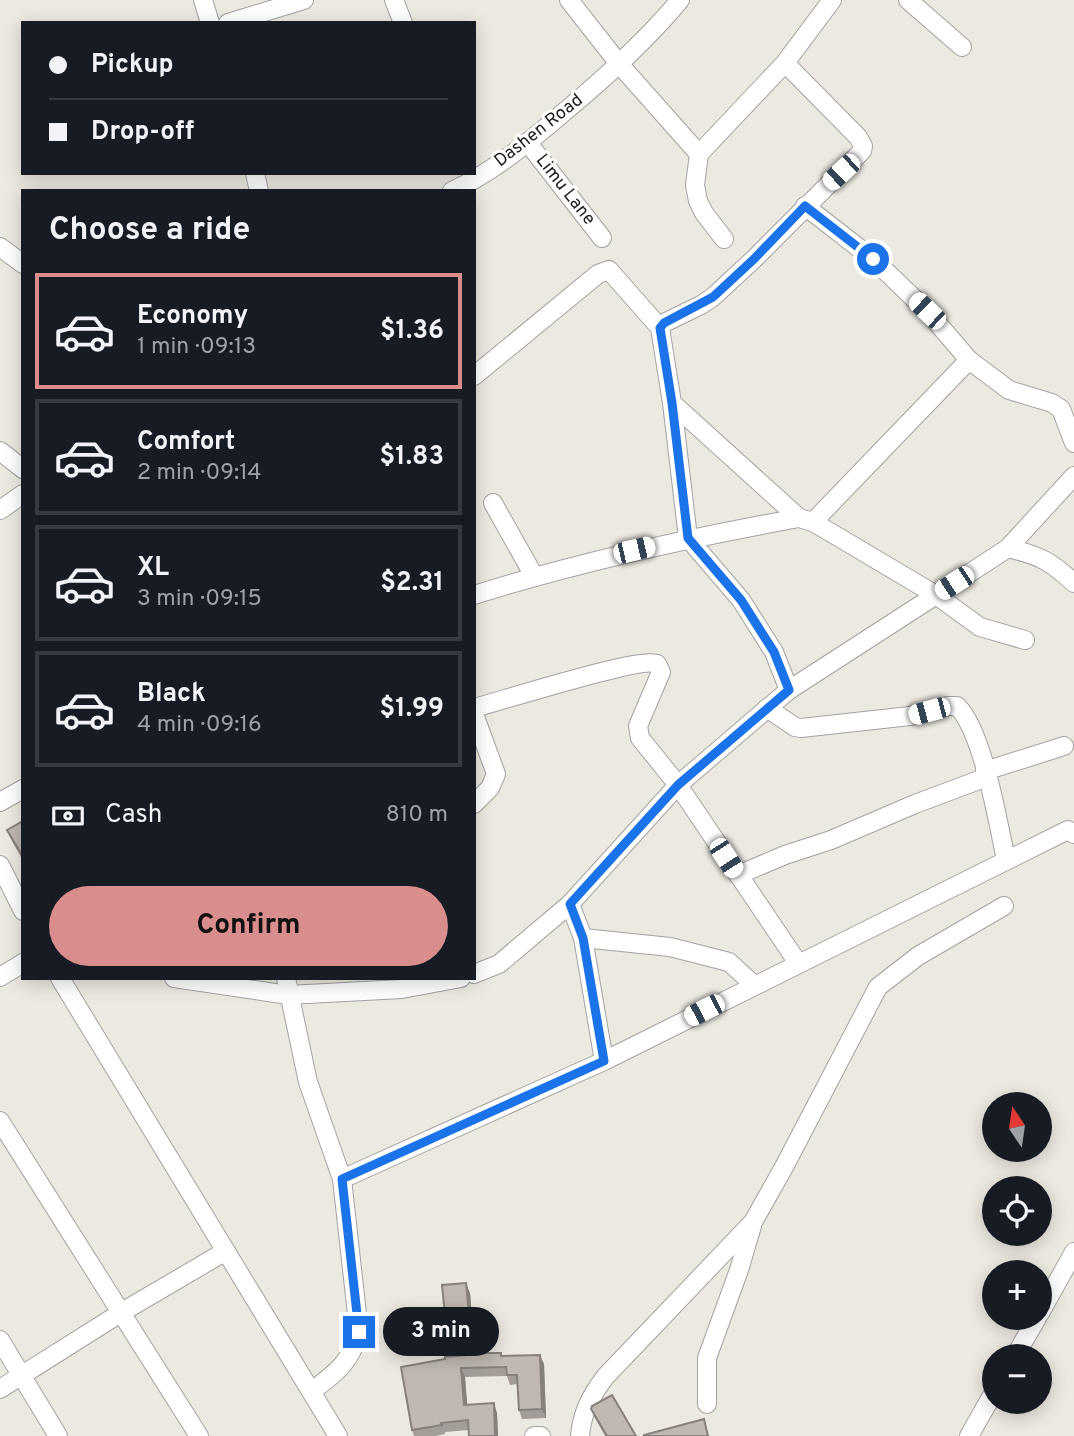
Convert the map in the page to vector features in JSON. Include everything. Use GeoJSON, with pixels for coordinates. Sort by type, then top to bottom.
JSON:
{"type":"FeatureCollection","features":[{"type":"Feature","properties":{"kind":"street"},"geometry":{"type":"LineString","coordinates":[[203,0],[209,21]]}},
{"type":"Feature","properties":{"kind":"street"},"geometry":{"type":"LineString","coordinates":[[235,21],[304,0]]}},
{"type":"Feature","properties":{"kind":"street"},"geometry":{"type":"LineString","coordinates":[[394,0],[402,21]]}},
{"type":"Feature","properties":{"kind":"street"},"geometry":{"type":"LineString","coordinates":[[569,0],[620,65],[699,154]]}},
{"type":"Feature","properties":{"kind":"street","name":"Dashen Road"},"geometry":{"type":"LineString","coordinates":[[476,174],[528,143],[620,65],[680,0]]}},
{"type":"Feature","properties":{"kind":"street"},"geometry":{"type":"LineString","coordinates":[[724,239],[704,214],[698,201],[695,185],[699,154],[785,63],[832,0]]}},
{"type":"Feature","properties":{"kind":"street"},"geometry":{"type":"LineString","coordinates":[[908,0],[962,47]]}},
{"type":"Feature","properties":{"kind":"street"},"geometry":{"type":"LineString","coordinates":[[660,328],[664,323],[713,297],[860,155],[863,146],[858,137],[785,63]]}},
{"type":"Feature","properties":{"kind":"street","name":"Limu Lane"},"geometry":{"type":"LineString","coordinates":[[528,143],[602,238]]}},
{"type":"Feature","properties":{"kind":"street","name":"Dashen Road"},"geometry":{"type":"LineString","coordinates":[[455,189],[469,178]]}},
{"type":"Feature","properties":{"kind":"street"},"geometry":{"type":"LineString","coordinates":[[805,206],[873,259],[927,311],[969,360],[1009,390],[1061,408],[1074,443]]}},
{"type":"Feature","properties":{"kind":"street"},"geometry":{"type":"LineString","coordinates":[[0,247],[21,263]]}},
{"type":"Feature","properties":{"kind":"street"},"geometry":{"type":"LineString","coordinates":[[476,374],[604,270],[613,274],[660,328],[688,538],[741,600],[774,652],[789,690]]}},
{"type":"Feature","properties":{"kind":"street"},"geometry":{"type":"LineString","coordinates":[[476,594],[534,576],[688,538],[806,520],[969,360]]}},
{"type":"Feature","properties":{"kind":"street"},"geometry":{"type":"LineString","coordinates":[[672,403],[806,520],[936,595],[980,627],[1025,640]]}},
{"type":"Feature","properties":{"kind":"street"},"geometry":{"type":"LineString","coordinates":[[0,451],[21,467]]}},
{"type":"Feature","properties":{"kind":"street"},"geometry":{"type":"LineString","coordinates":[[476,973],[499,964],[570,904],[678,785],[767,708],[789,690],[1009,548],[1074,476]]}},
{"type":"Feature","properties":{"kind":"street"},"geometry":{"type":"LineString","coordinates":[[0,510],[21,495]]}},
{"type":"Feature","properties":{"kind":"street"},"geometry":{"type":"LineString","coordinates":[[493,503],[534,576]]}},
{"type":"Feature","properties":{"kind":"street"},"geometry":{"type":"LineString","coordinates":[[1009,548],[1050,562],[1074,583]]}},
{"type":"Feature","properties":{"kind":"street"},"geometry":{"type":"LineString","coordinates":[[476,707],[652,661],[657,664],[661,672],[638,726],[638,733],[678,785],[798,963]]}},
{"type":"Feature","properties":{"kind":"street"},"geometry":{"type":"LineString","coordinates":[[767,708],[794,727],[802,728],[909,716],[957,706],[972,731],[986,774],[1006,860]]}},
{"type":"Feature","properties":{"kind":"street"},"geometry":{"type":"LineString","coordinates":[[476,719],[496,774],[490,788],[476,802]]}},
{"type":"Feature","properties":{"kind":"street"},"geometry":{"type":"LineString","coordinates":[[738,875],[786,855],[831,841],[986,774],[1064,746]]}},
{"type":"Feature","properties":{"kind":"street"},"geometry":{"type":"LineString","coordinates":[[0,802],[21,790]]}},
{"type":"Feature","properties":{"kind":"street"},"geometry":{"type":"LineString","coordinates":[[342,1179],[604,1061],[1006,860],[1072,830]]}},
{"type":"Feature","properties":{"kind":"street"},"geometry":{"type":"LineString","coordinates":[[0,865],[21,907]]}},
{"type":"Feature","properties":{"kind":"street"},"geometry":{"type":"LineString","coordinates":[[570,904],[583,938],[604,1061]]}},
{"type":"Feature","properties":{"kind":"street"},"geometry":{"type":"LineString","coordinates":[[580,1436],[582,1418],[590,1398],[605,1377],[752,1222],[784,1167],[878,987],[918,956],[1004,906]]}},
{"type":"Feature","properties":{"kind":"street"},"geometry":{"type":"LineString","coordinates":[[583,938],[670,947],[729,962],[754,985]]}},
{"type":"Feature","properties":{"kind":"street"},"geometry":{"type":"LineString","coordinates":[[0,977],[21,964]]}},
{"type":"Feature","properties":{"kind":"street"},"geometry":{"type":"LineString","coordinates":[[61,980],[338,1436]]}},
{"type":"Feature","properties":{"kind":"street"},"geometry":{"type":"LineString","coordinates":[[202,980],[287,986],[402,989],[450,980]]}},
{"type":"Feature","properties":{"kind":"street"},"geometry":{"type":"LineString","coordinates":[[287,986],[308,1082],[342,1179],[359,1332],[353,1353],[340,1370],[312,1391]]}},
{"type":"Feature","properties":{"kind":"street"},"geometry":{"type":"LineString","coordinates":[[0,1121],[199,1436]]}},
{"type":"Feature","properties":{"kind":"street"},"geometry":{"type":"LineString","coordinates":[[706,1404],[707,1358],[739,1270],[752,1222]]}},
{"type":"Feature","properties":{"kind":"street"},"geometry":{"type":"LineString","coordinates":[[0,1389],[122,1312],[226,1251]]}},
{"type":"Feature","properties":{"kind":"street"},"geometry":{"type":"LineString","coordinates":[[1052,1291],[1074,1252]]}},
{"type":"Feature","properties":{"kind":"street"},"geometry":{"type":"LineString","coordinates":[[0,1340],[58,1436]]}},
{"type":"Feature","properties":{"kind":"street"},"geometry":{"type":"LineString","coordinates":[[969,1436],[982,1413]]}},
{"type":"Feature","properties":{"kind":"street"},"geometry":{"type":"LineString","coordinates":[[534,1436],[541,1436]]}},
{"type":"Feature","properties":{"kind":"building"},"geometry":{"type":"Polygon","coordinates":[[[21,822],[21,854],[7,830],[21,822]]]}},
{"type":"Feature","properties":{"kind":"building"},"geometry":{"type":"Polygon","coordinates":[[[466,1283],[470,1323],[446,1325],[442,1285],[466,1283]]]}},
{"type":"Feature","properties":{"kind":"building"},"geometry":{"type":"Polygon","coordinates":[[[466,1353],[540,1355],[542,1409],[519,1410],[517,1375],[507,1375],[506,1367],[461,1368],[464,1405],[494,1403],[495,1436],[469,1436],[468,1420],[412,1430],[401,1367],[466,1353]]]}},
{"type":"Feature","properties":{"kind":"building"},"geometry":{"type":"Polygon","coordinates":[[[612,1395],[636,1436],[607,1436],[591,1409],[612,1395]]]}},
{"type":"Feature","properties":{"kind":"building"},"geometry":{"type":"Polygon","coordinates":[[[704,1419],[708,1436],[644,1436],[644,1435],[704,1419]]]}},
{"type":"Feature","properties":{"kind":"route"},"geometry":{"type":"LineString","coordinates":[[359,1332],[342,1179],[604,1061],[583,938],[570,904],[678,785],[789,690],[774,652],[741,600],[688,538],[660,328],[664,323],[713,297],[805,206],[873,259]]}}]}
